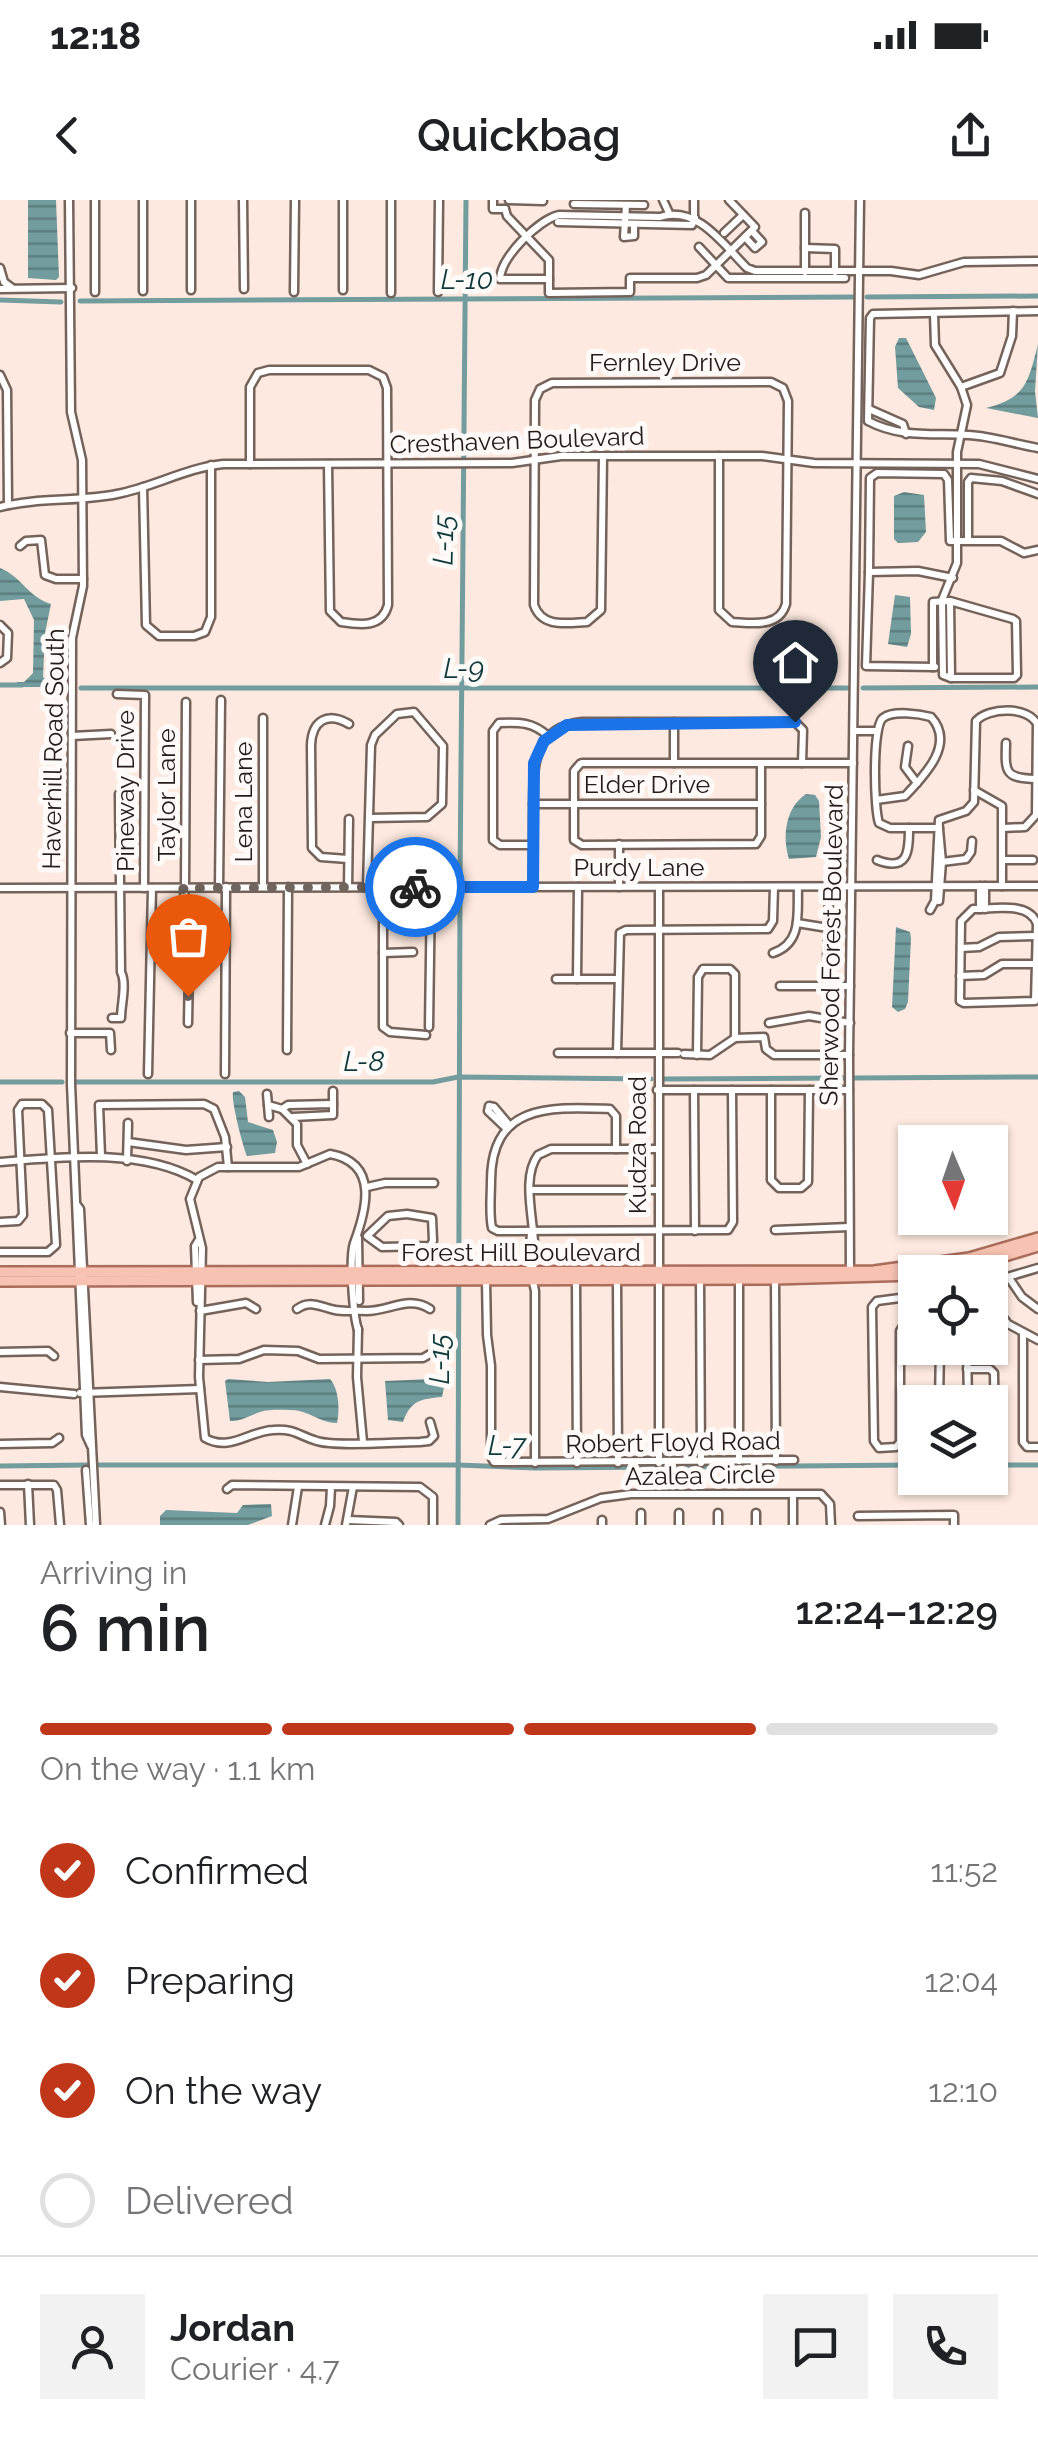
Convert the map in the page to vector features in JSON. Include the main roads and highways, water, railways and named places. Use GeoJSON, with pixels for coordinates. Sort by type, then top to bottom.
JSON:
{"type":"FeatureCollection","features":[{"type":"Feature","properties":{"kind":"main road","name":"Forest Hill Boulevard"},"geometry":{"type":"LineString","coordinates":[[998,1255],[1038,1238]]}},
{"type":"Feature","properties":{"kind":"main road","name":"Forest Hill Boulevard"},"geometry":{"type":"LineString","coordinates":[[1008,1255],[1038,1246]]}},
{"type":"Feature","properties":{"kind":"main road","name":"Forest Hill Boulevard"},"geometry":{"type":"LineString","coordinates":[[465,1276],[486,1280],[533,1276],[576,1280],[658,1276],[775,1279],[898,1270]]}},
{"type":"Feature","properties":{"kind":"main road","name":"Forest Hill Boulevard"},"geometry":{"type":"LineString","coordinates":[[0,1272],[81,1276],[898,1274]]}},
{"type":"Feature","properties":{"kind":"main road","name":"Forest Hill Boulevard"},"geometry":{"type":"LineString","coordinates":[[0,1280],[81,1276]]}},
{"type":"Feature","properties":{"kind":"water"},"geometry":{"type":"Polygon","coordinates":[[[28,200],[56,200],[56,280],[28,278],[28,200]]]}},
{"type":"Feature","properties":{"kind":"water"},"geometry":{"type":"Polygon","coordinates":[[[899,338],[906,338],[936,398],[934,410],[919,407],[898,388],[895,347],[899,338]]]}},
{"type":"Feature","properties":{"kind":"water"},"geometry":{"type":"Polygon","coordinates":[[[1038,344],[1038,418],[986,408],[1009,399],[1023,387],[1038,344]]]}},
{"type":"Feature","properties":{"kind":"water"},"geometry":{"type":"Polygon","coordinates":[[[904,492],[924,495],[926,532],[918,542],[898,543],[894,539],[894,496],[904,492]]]}},
{"type":"Feature","properties":{"kind":"water"},"geometry":{"type":"Polygon","coordinates":[[[0,568],[51,604],[43,677],[62,682],[61,687],[17,687],[17,682],[24,682],[33,673],[34,620],[24,599],[0,601],[0,568]]]}},
{"type":"Feature","properties":{"kind":"water"},"geometry":{"type":"Polygon","coordinates":[[[895,595],[910,597],[911,634],[907,647],[888,644],[895,595]]]}},
{"type":"Feature","properties":{"kind":"water"},"geometry":{"type":"Polygon","coordinates":[[[806,794],[815,795],[819,801],[821,837],[816,857],[789,859],[787,824],[794,807],[806,794]]]}},
{"type":"Feature","properties":{"kind":"water"},"geometry":{"type":"Polygon","coordinates":[[[896,927],[910,932],[911,938],[908,1002],[898,1012],[892,1007],[896,927]]]}},
{"type":"Feature","properties":{"kind":"water"},"geometry":{"type":"Polygon","coordinates":[[[239,1091],[245,1097],[248,1122],[273,1130],[275,1153],[247,1156],[234,1105],[233,1092],[239,1091]]]}},
{"type":"Feature","properties":{"kind":"water"},"geometry":{"type":"Polygon","coordinates":[[[446,1378],[442,1397],[418,1402],[403,1422],[388,1420],[385,1381],[446,1378]]]}},
{"type":"Feature","properties":{"kind":"water"},"geometry":{"type":"Polygon","coordinates":[[[330,1379],[338,1400],[337,1423],[291,1410],[264,1411],[230,1421],[225,1381],[330,1379]]]}},
{"type":"Feature","properties":{"kind":"water"},"geometry":{"type":"Polygon","coordinates":[[[271,1504],[272,1516],[248,1525],[160,1525],[160,1516],[166,1510],[237,1513],[243,1505],[271,1504]]]}},
{"type":"Feature","properties":{"kind":"waterway","name":"L-15"},"geometry":{"type":"LineString","coordinates":[[460,880],[466,200]]}},
{"type":"Feature","properties":{"kind":"waterway","name":"L-10"},"geometry":{"type":"LineString","coordinates":[[867,297],[1038,296]]}},
{"type":"Feature","properties":{"kind":"waterway","name":"L-15"},"geometry":{"type":"LineString","coordinates":[[80,301],[854,297]]}},
{"type":"Feature","properties":{"kind":"waterway","name":"L-10"},"geometry":{"type":"LineString","coordinates":[[0,300],[61,302]]}},
{"type":"Feature","properties":{"kind":"waterway","name":"L-9"},"geometry":{"type":"LineString","coordinates":[[0,685],[22,685]]}},
{"type":"Feature","properties":{"kind":"waterway","name":"L-9"},"geometry":{"type":"LineString","coordinates":[[863,688],[1038,687]]}},
{"type":"Feature","properties":{"kind":"waterway","name":"L-9"},"geometry":{"type":"LineString","coordinates":[[81,688],[847,688]]}},
{"type":"Feature","properties":{"kind":"waterway","name":"L-15"},"geometry":{"type":"LineString","coordinates":[[458,1525],[460,894]]}},
{"type":"Feature","properties":{"kind":"waterway","name":"L-8"},"geometry":{"type":"LineString","coordinates":[[77,1082],[433,1082],[458,1077],[651,1079]]}},
{"type":"Feature","properties":{"kind":"waterway","name":"L-8"},"geometry":{"type":"LineString","coordinates":[[855,1078],[1038,1077]]}},
{"type":"Feature","properties":{"kind":"waterway","name":"L-8"},"geometry":{"type":"LineString","coordinates":[[662,1079],[844,1078]]}},
{"type":"Feature","properties":{"kind":"waterway","name":"L-8"},"geometry":{"type":"LineString","coordinates":[[0,1082],[62,1082]]}},
{"type":"Feature","properties":{"kind":"waterway","name":"L-7"},"geometry":{"type":"LineString","coordinates":[[0,1466],[87,1465]]}},
{"type":"Feature","properties":{"kind":"waterway","name":"L-7"},"geometry":{"type":"LineString","coordinates":[[99,1465],[898,1465]]}},
{"type":"Feature","properties":{"kind":"waterway","name":"L-7"},"geometry":{"type":"LineString","coordinates":[[1008,1465],[1038,1465]]}}]}
